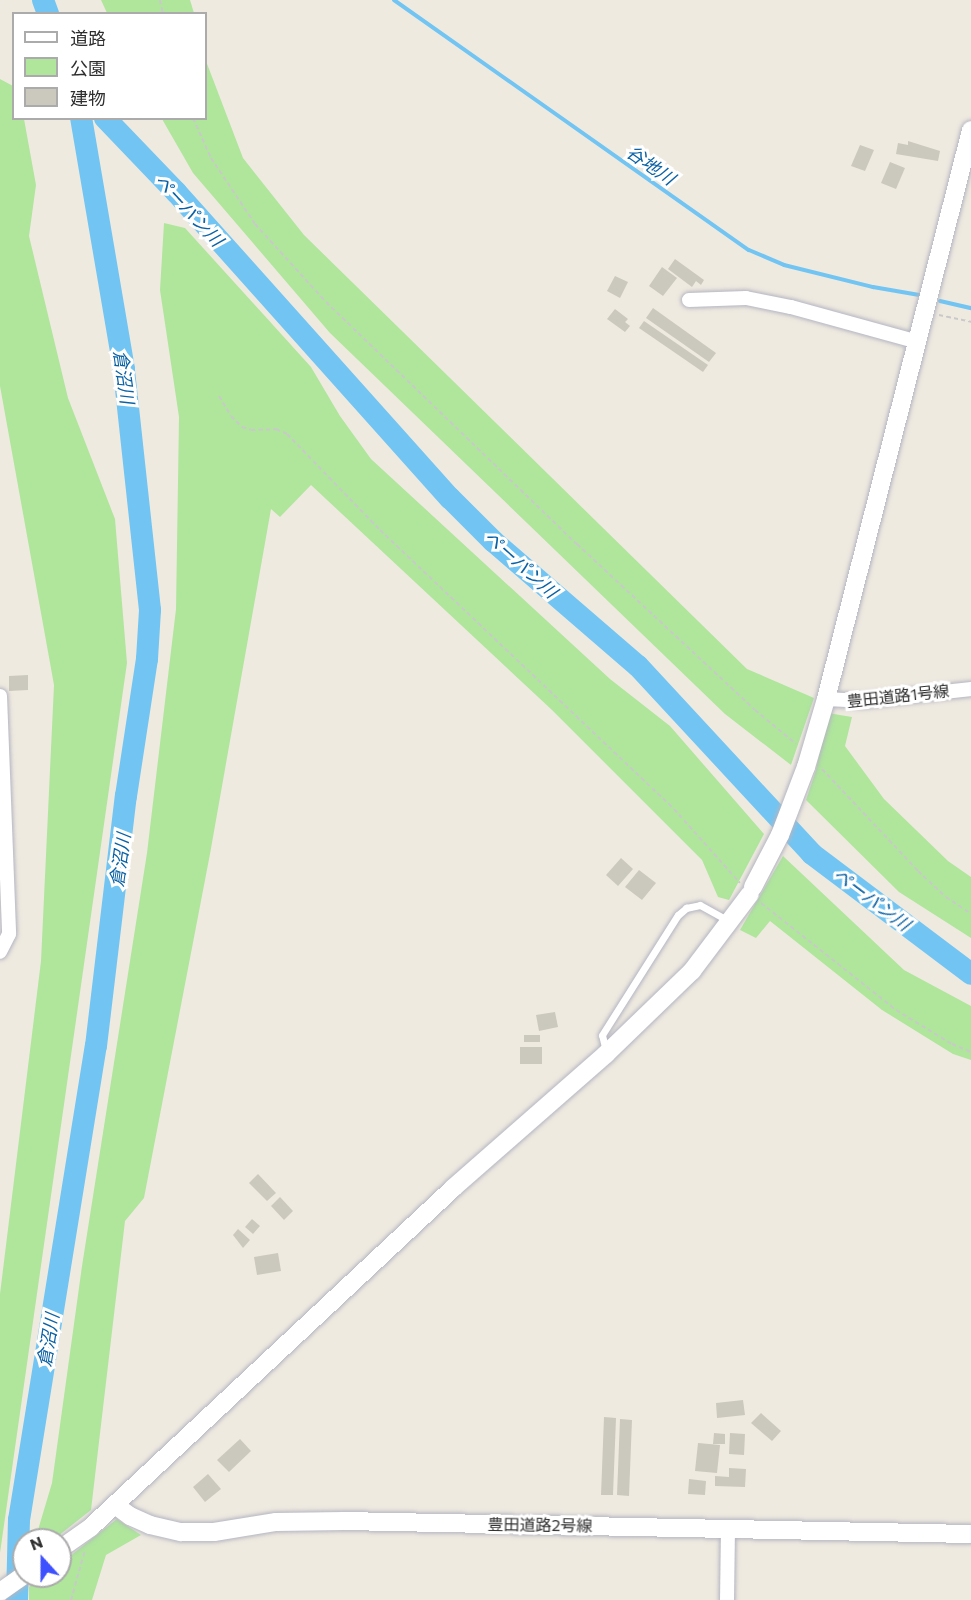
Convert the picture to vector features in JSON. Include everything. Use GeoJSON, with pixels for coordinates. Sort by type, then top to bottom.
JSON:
{"type":"FeatureCollection","features":[{"type":"Feature","properties":{"kind":"street"},"geometry":{"type":"LineString","coordinates":[[72,1541],[115,1505],[453,1188],[606,1054],[692,971],[751,891],[780,835],[807,761],[826,699],[971,130]]}},
{"type":"Feature","properties":{"kind":"street"},"geometry":{"type":"LineString","coordinates":[[689,300],[746,298],[791,307],[918,342]]}},
{"type":"Feature","properties":{"kind":"street","name":"豊田道路1号線"},"geometry":{"type":"LineString","coordinates":[[826,699],[862,701],[971,689]]}},
{"type":"Feature","properties":{"kind":"street"},"geometry":{"type":"LineString","coordinates":[[0,696],[9,934],[0,952]]}},
{"type":"Feature","properties":{"kind":"street","name":"豊田道路2号線"},"geometry":{"type":"LineString","coordinates":[[115,1505],[130,1516],[150,1525],[181,1532],[214,1532],[276,1522],[344,1521],[971,1534]]}},
{"type":"Feature","properties":{"kind":"street"},"geometry":{"type":"LineString","coordinates":[[727,1600],[728,1529]]}},
{"type":"Feature","properties":{"kind":"lane"},"geometry":{"type":"LineString","coordinates":[[606,1054],[602,1035],[678,915],[686,908],[700,905],[729,921]]}},
{"type":"Feature","properties":{"kind":"path"},"geometry":{"type":"LineString","coordinates":[[195,120],[211,158],[255,224],[326,302],[577,544],[747,702],[910,864],[946,897],[971,914]]}},
{"type":"Feature","properties":{"kind":"path"},"geometry":{"type":"LineString","coordinates":[[925,312],[971,322]]}},
{"type":"Feature","properties":{"kind":"path"},"geometry":{"type":"LineString","coordinates":[[219,396],[231,416],[242,427],[251,430],[276,429],[287,434],[380,530],[674,809],[751,891],[896,1010],[952,1044],[971,1052]]}},
{"type":"Feature","properties":{"kind":"path"},"geometry":{"type":"LineString","coordinates":[[71,1600],[91,1527]]}},
{"type":"Feature","properties":{"kind":"green space"},"geometry":{"type":"Polygon","coordinates":[[[101,0],[190,0],[194,12],[107,12],[101,0]]]}},
{"type":"Feature","properties":{"kind":"green space"},"geometry":{"type":"Polygon","coordinates":[[[207,64],[243,158],[304,235],[747,669],[814,698],[791,765],[725,714],[330,333],[193,173],[163,120],[207,120],[207,64]]]}},
{"type":"Feature","properties":{"kind":"green space"},"geometry":{"type":"Polygon","coordinates":[[[0,79],[12,85],[12,120],[24,120],[36,185],[29,236],[68,398],[115,519],[127,663],[0,1553],[0,1294],[41,961],[54,685],[0,386],[0,79]]]}},
{"type":"Feature","properties":{"kind":"green space"},"geometry":{"type":"Polygon","coordinates":[[[164,223],[185,228],[311,367],[340,416],[371,459],[610,679],[670,726],[764,834],[729,900],[718,897],[702,860],[552,710],[311,485],[280,517],[271,509],[210,854],[144,1198],[125,1221],[91,1510],[68,1528],[39,1528],[52,1483],[82,1266],[147,853],[176,609],[179,417],[160,290],[164,223]]]}},
{"type":"Feature","properties":{"kind":"green space"},"geometry":{"type":"Polygon","coordinates":[[[828,713],[852,717],[845,746],[884,799],[948,861],[971,877],[971,938],[899,892],[806,800],[816,770],[828,713]]]}},
{"type":"Feature","properties":{"kind":"green space"},"geometry":{"type":"Polygon","coordinates":[[[783,856],[904,970],[971,1006],[971,1060],[953,1054],[882,1010],[770,921],[756,938],[740,930],[783,856]]]}},
{"type":"Feature","properties":{"kind":"green space"},"geometry":{"type":"Polygon","coordinates":[[[117,1519],[141,1535],[106,1555],[92,1600],[29,1600],[29,1588],[72,1588],[72,1555],[117,1519]]]}},
{"type":"Feature","properties":{"kind":"building"},"geometry":{"type":"Polygon","coordinates":[[[908,141],[940,151],[938,161],[896,154],[898,143],[908,145],[908,141]]]}},
{"type":"Feature","properties":{"kind":"building"},"geometry":{"type":"Polygon","coordinates":[[[860,145],[874,150],[865,171],[851,166],[860,145]]]}},
{"type":"Feature","properties":{"kind":"building"},"geometry":{"type":"Polygon","coordinates":[[[890,162],[905,168],[896,189],[881,183],[890,162]]]}},
{"type":"Feature","properties":{"kind":"building"},"geometry":{"type":"Polygon","coordinates":[[[675,259],[704,280],[701,285],[696,281],[692,287],[668,269],[675,259]]]}},
{"type":"Feature","properties":{"kind":"building"},"geometry":{"type":"Polygon","coordinates":[[[662,267],[677,278],[663,296],[649,286],[662,267]]]}},
{"type":"Feature","properties":{"kind":"building"},"geometry":{"type":"Polygon","coordinates":[[[615,276],[628,282],[620,298],[607,291],[615,276]]]}},
{"type":"Feature","properties":{"kind":"building"},"geometry":{"type":"Polygon","coordinates":[[[653,308],[716,353],[709,362],[646,318],[653,308]]]}},
{"type":"Feature","properties":{"kind":"building"},"geometry":{"type":"Polygon","coordinates":[[[615,309],[628,319],[625,322],[630,326],[625,332],[607,319],[615,309]]]}},
{"type":"Feature","properties":{"kind":"building"},"geometry":{"type":"Polygon","coordinates":[[[644,321],[708,365],[703,372],[639,328],[644,321]]]}},
{"type":"Feature","properties":{"kind":"building"},"geometry":{"type":"Polygon","coordinates":[[[28,675],[28,690],[9,691],[9,676],[28,675]]]}},
{"type":"Feature","properties":{"kind":"building"},"geometry":{"type":"Polygon","coordinates":[[[621,858],[633,869],[618,886],[606,875],[621,858]]]}},
{"type":"Feature","properties":{"kind":"building"},"geometry":{"type":"Polygon","coordinates":[[[639,870],[656,883],[642,900],[625,887],[639,870]]]}},
{"type":"Feature","properties":{"kind":"building"},"geometry":{"type":"Polygon","coordinates":[[[555,1012],[558,1027],[539,1031],[536,1015],[555,1012]]]}},
{"type":"Feature","properties":{"kind":"building"},"geometry":{"type":"Polygon","coordinates":[[[524,1035],[540,1035],[540,1042],[524,1042],[524,1035]]]}},
{"type":"Feature","properties":{"kind":"building"},"geometry":{"type":"Polygon","coordinates":[[[520,1047],[542,1047],[542,1064],[520,1064],[520,1047]]]}},
{"type":"Feature","properties":{"kind":"building"},"geometry":{"type":"Polygon","coordinates":[[[258,1174],[276,1193],[267,1201],[249,1183],[258,1174]]]}},
{"type":"Feature","properties":{"kind":"building"},"geometry":{"type":"Polygon","coordinates":[[[280,1197],[293,1211],[284,1220],[271,1206],[280,1197]]]}},
{"type":"Feature","properties":{"kind":"building"},"geometry":{"type":"Polygon","coordinates":[[[252,1219],[260,1226],[253,1234],[245,1227],[252,1219]]]}},
{"type":"Feature","properties":{"kind":"building"},"geometry":{"type":"Polygon","coordinates":[[[238,1229],[250,1240],[243,1248],[233,1235],[238,1229]]]}},
{"type":"Feature","properties":{"kind":"building"},"geometry":{"type":"Polygon","coordinates":[[[278,1253],[281,1271],[257,1275],[254,1257],[278,1253]]]}},
{"type":"Feature","properties":{"kind":"building"},"geometry":{"type":"Polygon","coordinates":[[[743,1400],[745,1415],[717,1418],[716,1403],[743,1400]]]}},
{"type":"Feature","properties":{"kind":"building"},"geometry":{"type":"Polygon","coordinates":[[[761,1413],[781,1431],[772,1441],[751,1423],[761,1413]]]}},
{"type":"Feature","properties":{"kind":"building"},"geometry":{"type":"Polygon","coordinates":[[[604,1417],[616,1418],[613,1495],[601,1495],[604,1417]]]}},
{"type":"Feature","properties":{"kind":"building"},"geometry":{"type":"Polygon","coordinates":[[[620,1419],[632,1420],[629,1496],[617,1495],[620,1419]]]}},
{"type":"Feature","properties":{"kind":"building"},"geometry":{"type":"Polygon","coordinates":[[[714,1433],[725,1434],[725,1444],[713,1444],[714,1433]]]}},
{"type":"Feature","properties":{"kind":"building"},"geometry":{"type":"Polygon","coordinates":[[[730,1433],[745,1434],[744,1455],[729,1454],[730,1433]]]}},
{"type":"Feature","properties":{"kind":"building"},"geometry":{"type":"Polygon","coordinates":[[[240,1439],[251,1451],[229,1472],[217,1460],[240,1439]]]}},
{"type":"Feature","properties":{"kind":"building"},"geometry":{"type":"Polygon","coordinates":[[[698,1443],[720,1445],[717,1473],[695,1471],[698,1443]]]}},
{"type":"Feature","properties":{"kind":"building"},"geometry":{"type":"Polygon","coordinates":[[[729,1468],[746,1469],[745,1487],[715,1486],[715,1476],[729,1477],[729,1468]]]}},
{"type":"Feature","properties":{"kind":"building"},"geometry":{"type":"Polygon","coordinates":[[[208,1474],[221,1489],[205,1502],[193,1487],[208,1474]]]}},
{"type":"Feature","properties":{"kind":"building"},"geometry":{"type":"Polygon","coordinates":[[[689,1479],[706,1481],[705,1495],[688,1494],[689,1479]]]}},
{"type":"Feature","properties":{"kind":"waterway","name":"ペーパン川"},"geometry":{"type":"LineString","coordinates":[[43,0],[47,12]]}},
{"type":"Feature","properties":{"kind":"waterway","name":"谷地川"},"geometry":{"type":"LineString","coordinates":[[394,0],[749,250],[784,265],[873,287],[919,295]]}},
{"type":"Feature","properties":{"kind":"waterway","name":"倉沼川"},"geometry":{"type":"LineString","coordinates":[[17,1600],[19,1520],[96,1046],[126,796],[147,659],[150,610],[124,369],[81,120]]}},
{"type":"Feature","properties":{"kind":"waterway","name":"ペーパン川"},"geometry":{"type":"LineString","coordinates":[[107,120],[176,192],[450,498],[493,541],[638,666],[812,854],[971,974]]}},
{"type":"Feature","properties":{"kind":"waterway","name":"谷地川"},"geometry":{"type":"LineString","coordinates":[[940,301],[971,308]]}}]}
